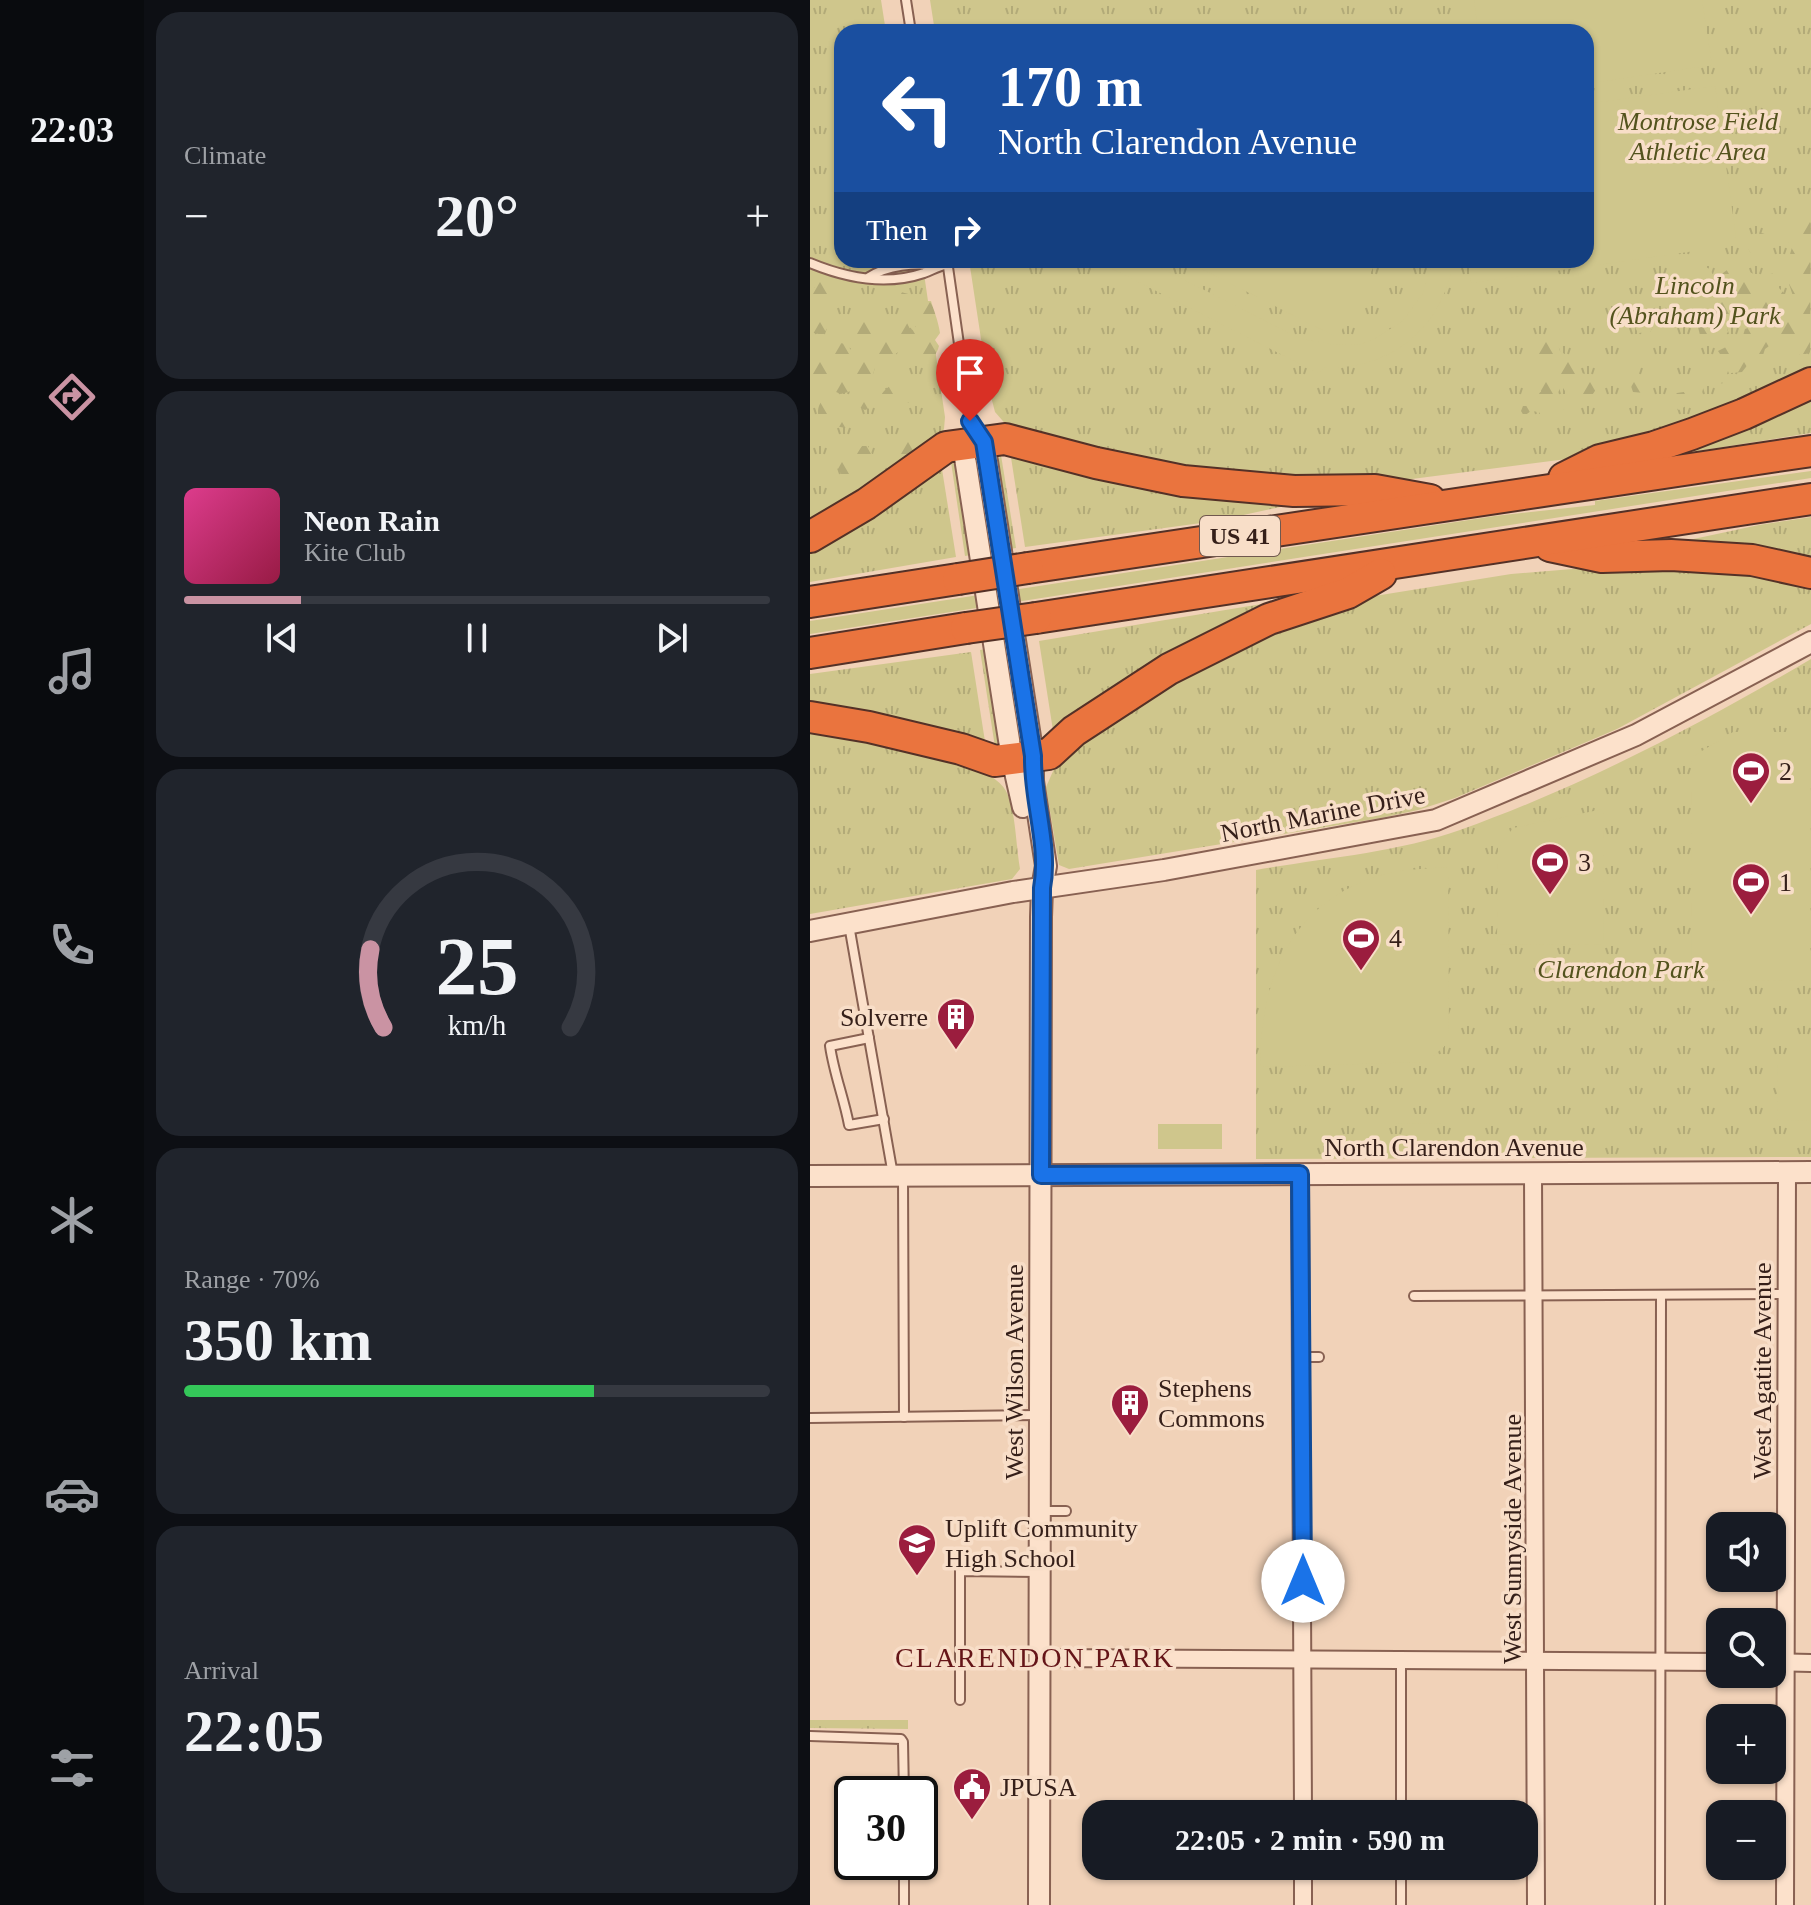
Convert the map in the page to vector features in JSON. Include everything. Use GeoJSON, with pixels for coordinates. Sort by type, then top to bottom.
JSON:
{"type":"FeatureCollection","features":[{"type":"Feature","properties":{"kind":"highway"},"geometry":{"type":"LineString","coordinates":[[1538,491],[1600,460],[1692,434],[1811,383]]}},
{"type":"Feature","properties":{"kind":"highway"},"geometry":{"type":"LineString","coordinates":[[810,537],[866,504],[941,450],[972,436],[1016,440],[1096,463],[1183,481],[1294,491],[1375,490],[1452,504]]}},
{"type":"Feature","properties":{"kind":"highway","name":"US 41"},"geometry":{"type":"LineString","coordinates":[[810,602],[1811,451]]}},
{"type":"Feature","properties":{"kind":"highway","name":"US 41"},"geometry":{"type":"LineString","coordinates":[[810,653],[1811,499]]}},
{"type":"Feature","properties":{"kind":"highway"},"geometry":{"type":"LineString","coordinates":[[1532,542],[1602,557],[1715,557],[1752,560],[1811,573]]}},
{"type":"Feature","properties":{"kind":"highway"},"geometry":{"type":"LineString","coordinates":[[810,717],[869,727],[961,749],[995,761],[1049,754],[1074,731],[1119,699],[1229,637],[1269,619],[1348,593],[1398,564]]}},
{"type":"Feature","properties":{"kind":"street","name":"West Wilson Avenue"},"geometry":{"type":"LineString","coordinates":[[972,436],[1023,758],[1019,782],[1032,868],[1042,888],[1039,1905]]}},
{"type":"Feature","properties":{"kind":"street","name":"North Marine Drive"},"geometry":{"type":"LineString","coordinates":[[810,931],[1436,820],[1636,735],[1811,642]]}},
{"type":"Feature","properties":{"kind":"street","name":"West Agatite Avenue"},"geometry":{"type":"LineString","coordinates":[[1779,1608],[1787,1172]]}},
{"type":"Feature","properties":{"kind":"street","name":"North Clarendon Avenue"},"geometry":{"type":"LineString","coordinates":[[810,1176],[1811,1172]]}},
{"type":"Feature","properties":{"kind":"street","name":"West Sunnyside Avenue"},"geometry":{"type":"LineString","coordinates":[[1533,1173],[1536,1905]]}},
{"type":"Feature","properties":{"kind":"street"},"geometry":{"type":"LineString","coordinates":[[1300,1174],[1303,1800]]}},
{"type":"Feature","properties":{"kind":"street"},"geometry":{"type":"LineString","coordinates":[[1040,1658],[1182,1653],[1303,1658],[1706,1662]]}},
{"type":"Feature","properties":{"kind":"street"},"geometry":{"type":"LineString","coordinates":[[1786,1662],[1811,1663]]}},
{"type":"Feature","properties":{"kind":"street","name":"West Agatite Avenue"},"geometry":{"type":"LineString","coordinates":[[1779,1688],[1785,1905]]}},
{"type":"Feature","properties":{"kind":"street"},"geometry":{"type":"LineString","coordinates":[[1303,1880],[1303,1905]]}},
{"type":"Feature","properties":{"kind":"lane"},"geometry":{"type":"LineString","coordinates":[[906,2],[910,24]]}},
{"type":"Feature","properties":{"kind":"lane"},"geometry":{"type":"LineString","coordinates":[[810,263],[852,277],[869,277],[900,268]]}},
{"type":"Feature","properties":{"kind":"lane"},"geometry":{"type":"LineString","coordinates":[[948,268],[972,436]]}},
{"type":"Feature","properties":{"kind":"lane"},"geometry":{"type":"LineString","coordinates":[[849,924],[884,1119],[898,1176],[904,1417]]}},
{"type":"Feature","properties":{"kind":"lane"},"geometry":{"type":"LineString","coordinates":[[869,1038],[830,1046],[836,1083],[843,1097],[849,1125],[884,1119]]}},
{"type":"Feature","properties":{"kind":"lane"},"geometry":{"type":"LineString","coordinates":[[1414,1296],[1787,1294]]}},
{"type":"Feature","properties":{"kind":"lane"},"geometry":{"type":"LineString","coordinates":[[1660,1905],[1661,1295]]}},
{"type":"Feature","properties":{"kind":"lane"},"geometry":{"type":"LineString","coordinates":[[1301,1357],[1319,1357]]}},
{"type":"Feature","properties":{"kind":"lane"},"geometry":{"type":"LineString","coordinates":[[810,1418],[1040,1415]]}},
{"type":"Feature","properties":{"kind":"lane"},"geometry":{"type":"LineString","coordinates":[[1040,1511],[1066,1511]]}},
{"type":"Feature","properties":{"kind":"lane"},"geometry":{"type":"LineString","coordinates":[[960,1700],[960,1571],[1040,1572]]}},
{"type":"Feature","properties":{"kind":"lane"},"geometry":{"type":"LineString","coordinates":[[1401,1659],[1401,1800]]}},
{"type":"Feature","properties":{"kind":"lane"},"geometry":{"type":"LineString","coordinates":[[810,1736],[901,1739],[903,1776]]}},
{"type":"Feature","properties":{"kind":"lane"},"geometry":{"type":"LineString","coordinates":[[904,1880],[904,1905]]}},
{"type":"Feature","properties":{"kind":"lane"},"geometry":{"type":"LineString","coordinates":[[1401,1880],[1401,1905]]}},
{"type":"Feature","properties":{"kind":"green space"},"geometry":{"type":"Polygon","coordinates":[[[810,0],[881,0],[885,24],[834,24],[834,268],[923,268],[945,417],[944,429],[938,438],[810,527],[810,0]]]}},
{"type":"Feature","properties":{"kind":"green space","name":"Lincoln (Abraham) Park"},"geometry":{"type":"Polygon","coordinates":[[[930,0],[1811,0],[1811,373],[1590,456],[1381,483],[1196,474],[1009,428],[995,412],[988,385],[970,268],[1594,268],[1594,24],[934,24],[930,0]]]}},
{"type":"Feature","properties":{"kind":"green space"},"geometry":{"type":"Polygon","coordinates":[[[1474,0],[1702,0],[1712,65],[1594,83],[1594,24],[1477,24],[1474,0]]]}},
{"type":"Feature","properties":{"kind":"green space","name":"Montrose Field Athletic Area"},"geometry":{"type":"Polygon","coordinates":[[[1715,86],[1737,245],[1594,265],[1594,103],[1715,86]]]}},
{"type":"Feature","properties":{"kind":"green space"},"geometry":{"type":"Polygon","coordinates":[[[1809,197],[1810,352],[1804,355],[1787,352],[1782,342],[1776,341],[1765,349],[1762,358],[1753,358],[1742,372],[1728,371],[1724,383],[1711,382],[1712,370],[1722,366],[1718,351],[1742,339],[1745,329],[1756,325],[1748,317],[1732,311],[1727,321],[1728,332],[1722,338],[1700,335],[1698,327],[1687,328],[1685,312],[1693,303],[1689,293],[1691,270],[1703,266],[1710,269],[1715,279],[1735,264],[1757,276],[1777,273],[1785,276],[1786,280],[1778,287],[1788,303],[1792,303],[1794,299],[1789,284],[1794,274],[1788,261],[1793,244],[1781,239],[1785,224],[1791,222],[1802,227],[1803,218],[1797,211],[1797,205],[1809,197]]]}},
{"type":"Feature","properties":{"kind":"green space"},"geometry":{"type":"Polygon","coordinates":[[[1760,233],[1769,236],[1772,245],[1769,254],[1760,257],[1751,254],[1748,245],[1751,236],[1760,233]]]}},
{"type":"Feature","properties":{"kind":"green space"},"geometry":{"type":"Polygon","coordinates":[[[1111,268],[1161,268],[1301,339],[1336,345],[1361,344],[1403,321],[1423,293],[1431,268],[1451,268],[1439,305],[1410,340],[1370,362],[1347,367],[1323,367],[1320,374],[1111,268]]]}},
{"type":"Feature","properties":{"kind":"green space"},"geometry":{"type":"Polygon","coordinates":[[[1200,268],[1373,268],[1338,338],[1200,268]]]}},
{"type":"Feature","properties":{"kind":"green space"},"geometry":{"type":"Polygon","coordinates":[[[1469,268],[1576,268],[1471,283],[1469,268]]]}},
{"type":"Feature","properties":{"kind":"green space"},"geometry":{"type":"Polygon","coordinates":[[[816,279],[827,282],[834,301],[824,313],[829,325],[823,335],[810,332],[810,287],[815,288],[816,279]]]}},
{"type":"Feature","properties":{"kind":"green space"},"geometry":{"type":"Polygon","coordinates":[[[901,292],[912,295],[913,305],[915,301],[931,301],[940,333],[935,340],[939,346],[937,351],[928,360],[910,363],[898,352],[888,360],[878,361],[875,359],[877,349],[872,341],[868,339],[861,346],[855,346],[851,341],[849,323],[867,319],[869,313],[885,316],[895,326],[901,317],[914,330],[917,322],[909,308],[900,308],[896,295],[901,292]]]}},
{"type":"Feature","properties":{"kind":"green space"},"geometry":{"type":"Polygon","coordinates":[[[1636,309],[1652,314],[1653,327],[1650,332],[1638,333],[1635,327],[1622,327],[1615,319],[1617,310],[1636,309]]]}},
{"type":"Feature","properties":{"kind":"green space"},"geometry":{"type":"Polygon","coordinates":[[[1551,334],[1577,372],[1589,375],[1597,386],[1592,395],[1582,398],[1569,397],[1560,388],[1556,398],[1564,405],[1563,410],[1552,414],[1547,421],[1539,412],[1531,411],[1524,416],[1521,411],[1532,394],[1541,392],[1540,382],[1533,374],[1526,355],[1529,348],[1541,345],[1543,336],[1551,334]]]}},
{"type":"Feature","properties":{"kind":"green space"},"geometry":{"type":"Polygon","coordinates":[[[826,340],[836,342],[836,346],[847,344],[854,355],[870,358],[876,365],[871,380],[864,384],[864,401],[870,404],[870,408],[865,410],[859,407],[852,412],[846,410],[846,428],[819,419],[819,406],[823,399],[848,398],[856,402],[858,389],[841,394],[831,390],[824,379],[820,384],[810,381],[810,354],[821,353],[825,357],[824,364],[829,364],[830,349],[824,344],[826,340]]]}},
{"type":"Feature","properties":{"kind":"green space"},"geometry":{"type":"Polygon","coordinates":[[[1631,364],[1637,366],[1640,378],[1646,377],[1651,388],[1645,393],[1633,392],[1631,386],[1621,383],[1618,377],[1620,371],[1631,364]]]}},
{"type":"Feature","properties":{"kind":"green space"},"geometry":{"type":"Polygon","coordinates":[[[902,376],[914,378],[918,383],[916,403],[908,403],[905,399],[898,401],[895,409],[884,410],[882,394],[902,376]]]}},
{"type":"Feature","properties":{"kind":"green space"},"geometry":{"type":"Polygon","coordinates":[[[1693,382],[1705,382],[1701,396],[1695,395],[1687,400],[1686,406],[1679,410],[1672,405],[1677,393],[1690,391],[1693,382]]]}},
{"type":"Feature","properties":{"kind":"green space"},"geometry":{"type":"Polygon","coordinates":[[[1811,391],[1811,433],[1660,457],[1811,391]]]}},
{"type":"Feature","properties":{"kind":"green space"},"geometry":{"type":"Polygon","coordinates":[[[908,438],[919,441],[918,450],[893,462],[887,461],[883,456],[884,444],[908,438]]]}},
{"type":"Feature","properties":{"kind":"green space"},"geometry":{"type":"Polygon","coordinates":[[[862,446],[868,446],[872,454],[877,454],[878,463],[862,462],[861,475],[847,478],[837,468],[836,458],[846,453],[855,455],[862,446]]]}},
{"type":"Feature","properties":{"kind":"green space"},"geometry":{"type":"Polygon","coordinates":[[[1010,451],[1294,504],[1216,521],[1025,547],[1010,451]]]}},
{"type":"Feature","properties":{"kind":"green space"},"geometry":{"type":"Polygon","coordinates":[[[1001,455],[1016,548],[1010,549],[997,461],[1001,455]]]}},
{"type":"Feature","properties":{"kind":"green space"},"geometry":{"type":"Polygon","coordinates":[[[951,462],[957,466],[971,555],[965,556],[951,462]]]}},
{"type":"Feature","properties":{"kind":"green space"},"geometry":{"type":"Polygon","coordinates":[[[941,463],[956,557],[810,582],[810,546],[941,463]]]}},
{"type":"Feature","properties":{"kind":"green space"},"geometry":{"type":"Polygon","coordinates":[[[1811,471],[1811,478],[810,634],[810,621],[1811,471]]]}},
{"type":"Feature","properties":{"kind":"green space"},"geometry":{"type":"Polygon","coordinates":[[[1811,517],[1811,565],[1670,544],[1759,525],[1811,517]]]}},
{"type":"Feature","properties":{"kind":"green space"},"geometry":{"type":"Polygon","coordinates":[[[1621,565],[1707,565],[1811,582],[1811,624],[1617,729],[1455,798],[1418,810],[1069,869],[1059,865],[1046,787],[1058,760],[1201,662],[1356,599],[1511,574],[1621,565]]]}},
{"type":"Feature","properties":{"kind":"green space"},"geometry":{"type":"Polygon","coordinates":[[[1297,598],[1054,737],[1039,641],[1297,598]]]}},
{"type":"Feature","properties":{"kind":"green space"},"geometry":{"type":"Polygon","coordinates":[[[986,649],[1000,740],[995,747],[980,650],[986,649]]]}},
{"type":"Feature","properties":{"kind":"green space"},"geometry":{"type":"Polygon","coordinates":[[[971,652],[986,748],[810,709],[810,674],[971,652]]]}},
{"type":"Feature","properties":{"kind":"green space","name":"Clarendon Park"},"geometry":{"type":"Polygon","coordinates":[[[1811,659],[1811,1157],[1256,1159],[1256,870],[1411,844],[1506,813],[1640,753],[1811,659]]]}},
{"type":"Feature","properties":{"kind":"green space"},"geometry":{"type":"Polygon","coordinates":[[[810,726],[916,748],[973,767],[994,778],[1009,799],[1020,869],[1012,879],[810,914],[810,726]]]}},
{"type":"Feature","properties":{"kind":"green space"},"geometry":{"type":"Polygon","coordinates":[[[1733,732],[1811,732],[1810,981],[1691,980],[1692,757],[1733,732]]]}},
{"type":"Feature","properties":{"kind":"green space","name":"3"},"geometry":{"type":"Polygon","coordinates":[[[1603,809],[1604,945],[1497,944],[1498,848],[1513,828],[1603,809]]]}},
{"type":"Feature","properties":{"kind":"green space","name":"4"},"geometry":{"type":"Polygon","coordinates":[[[1448,867],[1449,1034],[1444,1034],[1444,1047],[1433,1056],[1424,1056],[1424,1062],[1260,1067],[1266,1006],[1274,977],[1285,951],[1300,928],[1320,907],[1345,890],[1375,877],[1448,867]]]}},
{"type":"Feature","properties":{"kind":"green space"},"geometry":{"type":"Polygon","coordinates":[[[1777,1063],[1811,1063],[1811,1120],[1778,1121],[1777,1063]]]}},
{"type":"Feature","properties":{"kind":"green space"},"geometry":{"type":"Polygon","coordinates":[[[1393,1114],[1446,1114],[1446,1124],[1393,1123],[1393,1114]]]}},
{"type":"Feature","properties":{"kind":"green space"},"geometry":{"type":"Polygon","coordinates":[[[1158,1124],[1222,1124],[1222,1149],[1158,1149],[1158,1124]]]}},
{"type":"Feature","properties":{"kind":"green space"},"geometry":{"type":"Polygon","coordinates":[[[810,1720],[908,1720],[908,1729],[810,1728],[810,1720]]]}},
{"type":"Feature","properties":{"kind":"place","name":"2"},"geometry":{"type":"Point","coordinates":[1751,805]}},
{"type":"Feature","properties":{"kind":"place","name":"3"},"geometry":{"type":"Point","coordinates":[1550,896]}},
{"type":"Feature","properties":{"kind":"place","name":"1"},"geometry":{"type":"Point","coordinates":[1751,916]}},
{"type":"Feature","properties":{"kind":"place","name":"4"},"geometry":{"type":"Point","coordinates":[1361,972]}},
{"type":"Feature","properties":{"kind":"place","name":"Solverre"},"geometry":{"type":"Point","coordinates":[956,1051]}},
{"type":"Feature","properties":{"kind":"place","name":"Stephens Commons"},"geometry":{"type":"Point","coordinates":[1130,1437]}},
{"type":"Feature","properties":{"kind":"place","name":"Uplift Community High School"},"geometry":{"type":"Point","coordinates":[917,1577]}},
{"type":"Feature","properties":{"kind":"place","name":"JPUSA"},"geometry":{"type":"Point","coordinates":[972,1821]}},
{"type":"Feature","properties":{"kind":"district","name":"CLARENDON PARK"},"geometry":{"type":"Point","coordinates":[1035,1657]}},
{"type":"Feature","properties":{"kind":"route"},"geometry":{"type":"LineString","coordinates":[[970,421],[984,442],[1033,756],[1033,781],[1046,866],[1042,888],[1041,1175],[1300,1174],[1303,1581]]}}]}
